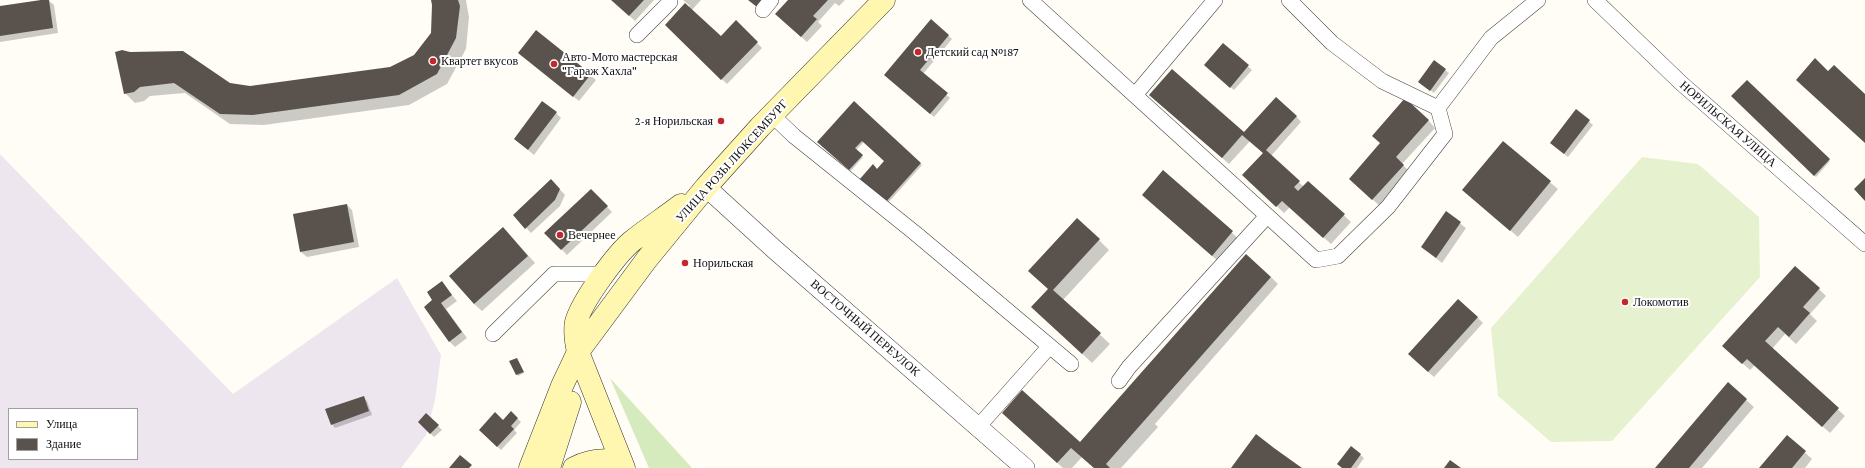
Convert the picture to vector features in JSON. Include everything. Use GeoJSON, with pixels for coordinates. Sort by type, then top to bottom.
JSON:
{"type":"FeatureCollection","features":[{"type":"Feature","properties":{"kind":"main road","name":"УЛИЦА РОЗЫ ЛЮКСЕМБУРГ"},"geometry":{"type":"LineString","coordinates":[[530,468],[562,386],[578,352],[647,259],[706,187],[880,1]]}},
{"type":"Feature","properties":{"kind":"main road"},"geometry":{"type":"LineString","coordinates":[[622,465],[578,352],[575,340],[576,322],[586,300],[604,274],[630,243],[706,187]]}},
{"type":"Feature","properties":{"kind":"main road"},"geometry":{"type":"LineString","coordinates":[[549,468],[578,372],[578,352]]}},
{"type":"Feature","properties":{"kind":"main road"},"geometry":{"type":"LineString","coordinates":[[574,468],[588,462],[608,459],[622,465]]}},
{"type":"Feature","properties":{"kind":"street"},"geometry":{"type":"LineString","coordinates":[[1030,0],[1316,260],[1338,256],[1388,207],[1445,134],[1438,108],[1382,81],[1332,43],[1289,0]]}},
{"type":"Feature","properties":{"kind":"street"},"geometry":{"type":"LineString","coordinates":[[1135,95],[1215,0]]}},
{"type":"Feature","properties":{"kind":"street"},"geometry":{"type":"LineString","coordinates":[[1438,108],[1491,38],[1538,0]]}},
{"type":"Feature","properties":{"kind":"street","name":"НОРИЛЬСКАЯ УЛИЦА"},"geometry":{"type":"LineString","coordinates":[[1595,0],[1681,83],[1865,244]]}},
{"type":"Feature","properties":{"kind":"street"},"geometry":{"type":"LineString","coordinates":[[637,35],[670,2]]}},
{"type":"Feature","properties":{"kind":"street"},"geometry":{"type":"LineString","coordinates":[[772,115],[794,136],[915,233],[1048,347],[1071,364]]}},
{"type":"Feature","properties":{"kind":"street","name":"ВОСТОЧНЫЙ ПЕРЕУЛОК"},"geometry":{"type":"LineString","coordinates":[[706,187],[774,249],[1025,468]]}},
{"type":"Feature","properties":{"kind":"street"},"geometry":{"type":"LineString","coordinates":[[1119,381],[1129,367],[1267,216]]}},
{"type":"Feature","properties":{"kind":"street"},"geometry":{"type":"LineString","coordinates":[[492,334],[554,274],[604,274]]}},
{"type":"Feature","properties":{"kind":"street"},"geometry":{"type":"LineString","coordinates":[[978,426],[1048,347]]}},
{"type":"Feature","properties":{"kind":"shaded area"},"geometry":{"type":"Polygon","coordinates":[[[0,154],[233,394],[397,278],[441,355],[435,400],[426,435],[401,468],[0,468],[0,154]]]}},
{"type":"Feature","properties":{"kind":"green space","name":"Локомотив"},"geometry":{"type":"Polygon","coordinates":[[[1642,157],[1698,164],[1759,217],[1760,277],[1612,441],[1551,442],[1498,396],[1491,328],[1642,157]]]}},
{"type":"Feature","properties":{"kind":"green space"},"geometry":{"type":"Polygon","coordinates":[[[610,378],[692,468],[649,468],[610,378]]]}},
{"type":"Feature","properties":{"kind":"building"},"geometry":{"type":"Polygon","coordinates":[[[49,0],[53,28],[0,36],[0,6],[49,0]]]}},
{"type":"Feature","properties":{"kind":"building"},"geometry":{"type":"Polygon","coordinates":[[[431,0],[458,0],[460,6],[456,38],[437,74],[399,95],[253,115],[220,114],[174,83],[140,87],[134,92],[124,94],[115,52],[122,50],[130,52],[183,51],[230,83],[250,86],[390,67],[414,55],[431,33],[431,0]]]}},
{"type":"Feature","properties":{"kind":"building"},"geometry":{"type":"Polygon","coordinates":[[[611,0],[644,0],[629,16],[611,0]]]}},
{"type":"Feature","properties":{"kind":"building"},"geometry":{"type":"Polygon","coordinates":[[[748,0],[763,0],[757,7],[748,0]]]}},
{"type":"Feature","properties":{"kind":"building"},"geometry":{"type":"Polygon","coordinates":[[[788,0],[828,0],[813,16],[817,19],[801,37],[775,14],[788,0]]]}},
{"type":"Feature","properties":{"kind":"building"},"geometry":{"type":"Polygon","coordinates":[[[685,3],[721,36],[736,20],[758,42],[721,80],[665,25],[685,3]]]}},
{"type":"Feature","properties":{"kind":"building","name":"Детский сад №187"},"geometry":{"type":"Polygon","coordinates":[[[931,19],[949,35],[920,70],[948,93],[930,114],[884,75],[931,19]]]}},
{"type":"Feature","properties":{"kind":"building","name":"Авто-Мото мастерская \"Гараж Хахла\""},"geometry":{"type":"Polygon","coordinates":[[[536,30],[591,74],[573,97],[518,53],[536,30]]]}},
{"type":"Feature","properties":{"kind":"building"},"geometry":{"type":"Polygon","coordinates":[[[1223,43],[1249,65],[1230,88],[1204,65],[1223,43]]]}},
{"type":"Feature","properties":{"kind":"building"},"geometry":{"type":"Polygon","coordinates":[[[1815,58],[1828,71],[1834,65],[1865,94],[1865,143],[1796,80],[1815,58]]]}},
{"type":"Feature","properties":{"kind":"building"},"geometry":{"type":"Polygon","coordinates":[[[1434,60],[1446,69],[1430,91],[1418,82],[1434,60]]]}},
{"type":"Feature","properties":{"kind":"building"},"geometry":{"type":"Polygon","coordinates":[[[1172,69],[1244,132],[1276,97],[1297,116],[1266,150],[1300,181],[1294,187],[1298,191],[1308,181],[1345,214],[1323,238],[1282,201],[1276,207],[1242,175],[1263,153],[1242,135],[1222,158],[1149,95],[1172,69]]]}},
{"type":"Feature","properties":{"kind":"building"},"geometry":{"type":"Polygon","coordinates":[[[1747,80],[1830,159],[1814,176],[1731,96],[1747,80]]]}},
{"type":"Feature","properties":{"kind":"building"},"geometry":{"type":"Polygon","coordinates":[[[1405,98],[1429,120],[1396,157],[1404,165],[1372,200],[1349,179],[1380,143],[1372,136],[1405,98]]]}},
{"type":"Feature","properties":{"kind":"building"},"geometry":{"type":"Polygon","coordinates":[[[542,101],[557,112],[528,150],[514,139],[542,101]]]}},
{"type":"Feature","properties":{"kind":"building"},"geometry":{"type":"Polygon","coordinates":[[[854,101],[921,163],[885,203],[859,180],[873,164],[877,169],[884,161],[862,141],[855,148],[863,155],[849,170],[817,142],[854,101]]]}},
{"type":"Feature","properties":{"kind":"building"},"geometry":{"type":"Polygon","coordinates":[[[1576,109],[1590,120],[1564,154],[1550,143],[1576,109]]]}},
{"type":"Feature","properties":{"kind":"building"},"geometry":{"type":"Polygon","coordinates":[[[1503,141],[1551,181],[1510,231],[1462,190],[1503,141]]]}},
{"type":"Feature","properties":{"kind":"building"},"geometry":{"type":"Polygon","coordinates":[[[1163,170],[1233,231],[1212,256],[1142,195],[1163,170]]]}},
{"type":"Feature","properties":{"kind":"building"},"geometry":{"type":"Polygon","coordinates":[[[1865,178],[1865,201],[1854,189],[1865,178]]]}},
{"type":"Feature","properties":{"kind":"building"},"geometry":{"type":"Polygon","coordinates":[[[551,179],[560,189],[555,200],[525,229],[513,215],[551,179]]]}},
{"type":"Feature","properties":{"kind":"building"},"geometry":{"type":"Polygon","coordinates":[[[591,189],[608,206],[561,250],[544,233],[591,189]]]}},
{"type":"Feature","properties":{"kind":"building"},"geometry":{"type":"Polygon","coordinates":[[[347,204],[354,242],[300,252],[293,214],[347,204]]]}},
{"type":"Feature","properties":{"kind":"building"},"geometry":{"type":"Polygon","coordinates":[[[1446,211],[1461,222],[1436,258],[1421,247],[1446,211]]]}},
{"type":"Feature","properties":{"kind":"building"},"geometry":{"type":"Polygon","coordinates":[[[1077,218],[1100,239],[1053,290],[1101,333],[1082,354],[1031,307],[1048,289],[1028,271],[1077,218]]]}},
{"type":"Feature","properties":{"kind":"building"},"geometry":{"type":"Polygon","coordinates":[[[503,227],[528,256],[474,304],[449,276],[503,227]]]}},
{"type":"Feature","properties":{"kind":"building"},"geometry":{"type":"Polygon","coordinates":[[[1246,254],[1271,277],[1106,464],[1110,468],[1094,468],[1071,448],[1057,463],[1002,413],[1022,390],[1080,442],[1246,254]]]}},
{"type":"Feature","properties":{"kind":"building"},"geometry":{"type":"Polygon","coordinates":[[[1795,266],[1820,288],[1803,307],[1810,313],[1789,337],[1778,327],[1765,341],[1839,408],[1822,427],[1747,359],[1742,364],[1722,346],[1795,266]]]}},
{"type":"Feature","properties":{"kind":"building"},"geometry":{"type":"Polygon","coordinates":[[[442,281],[452,295],[441,303],[462,332],[449,342],[424,307],[432,300],[427,292],[442,281]]]}},
{"type":"Feature","properties":{"kind":"building"},"geometry":{"type":"Polygon","coordinates":[[[1458,299],[1478,317],[1428,372],[1408,354],[1458,299]]]}},
{"type":"Feature","properties":{"kind":"building"},"geometry":{"type":"Polygon","coordinates":[[[517,358],[524,372],[516,375],[509,361],[517,358]]]}},
{"type":"Feature","properties":{"kind":"building"},"geometry":{"type":"Polygon","coordinates":[[[1728,382],[1747,399],[1689,468],[1655,468],[1728,382]]]}},
{"type":"Feature","properties":{"kind":"building"},"geometry":{"type":"Polygon","coordinates":[[[364,396],[369,411],[331,425],[325,409],[364,396]]]}},
{"type":"Feature","properties":{"kind":"building"},"geometry":{"type":"Polygon","coordinates":[[[511,411],[518,418],[511,426],[514,429],[497,447],[479,430],[495,412],[503,420],[511,411]]]}},
{"type":"Feature","properties":{"kind":"building"},"geometry":{"type":"Polygon","coordinates":[[[426,413],[439,425],[430,434],[418,422],[426,413]]]}},
{"type":"Feature","properties":{"kind":"building"},"geometry":{"type":"Polygon","coordinates":[[[1256,434],[1274,448],[1302,468],[1231,468],[1256,434]]]}},
{"type":"Feature","properties":{"kind":"building"},"geometry":{"type":"Polygon","coordinates":[[[1787,435],[1806,451],[1792,468],[1759,468],[1787,435]]]}},
{"type":"Feature","properties":{"kind":"building"},"geometry":{"type":"Polygon","coordinates":[[[1351,446],[1361,454],[1351,468],[1342,468],[1337,464],[1351,446]]]}},
{"type":"Feature","properties":{"kind":"building"},"geometry":{"type":"Polygon","coordinates":[[[460,455],[472,465],[469,468],[449,468],[460,455]]]}},
{"type":"Feature","properties":{"kind":"building"},"geometry":{"type":"Polygon","coordinates":[[[1450,460],[1461,468],[1444,468],[1450,460]]]}},
{"type":"Feature","properties":{"kind":"place","name":"Детский сад №187"},"geometry":{"type":"Point","coordinates":[918,52]}},
{"type":"Feature","properties":{"kind":"place","name":"Квартет вкусов"},"geometry":{"type":"Point","coordinates":[433,61]}},
{"type":"Feature","properties":{"kind":"place","name":"Авто-Мото мастерская \"Гараж Хахла\""},"geometry":{"type":"Point","coordinates":[554,64]}},
{"type":"Feature","properties":{"kind":"place","name":"2-я Норильская"},"geometry":{"type":"Point","coordinates":[721,121]}},
{"type":"Feature","properties":{"kind":"place","name":"Вечернее"},"geometry":{"type":"Point","coordinates":[560,235]}},
{"type":"Feature","properties":{"kind":"place","name":"Норильская"},"geometry":{"type":"Point","coordinates":[685,263]}},
{"type":"Feature","properties":{"kind":"place","name":"Локомотив"},"geometry":{"type":"Point","coordinates":[1625,302]}}]}
